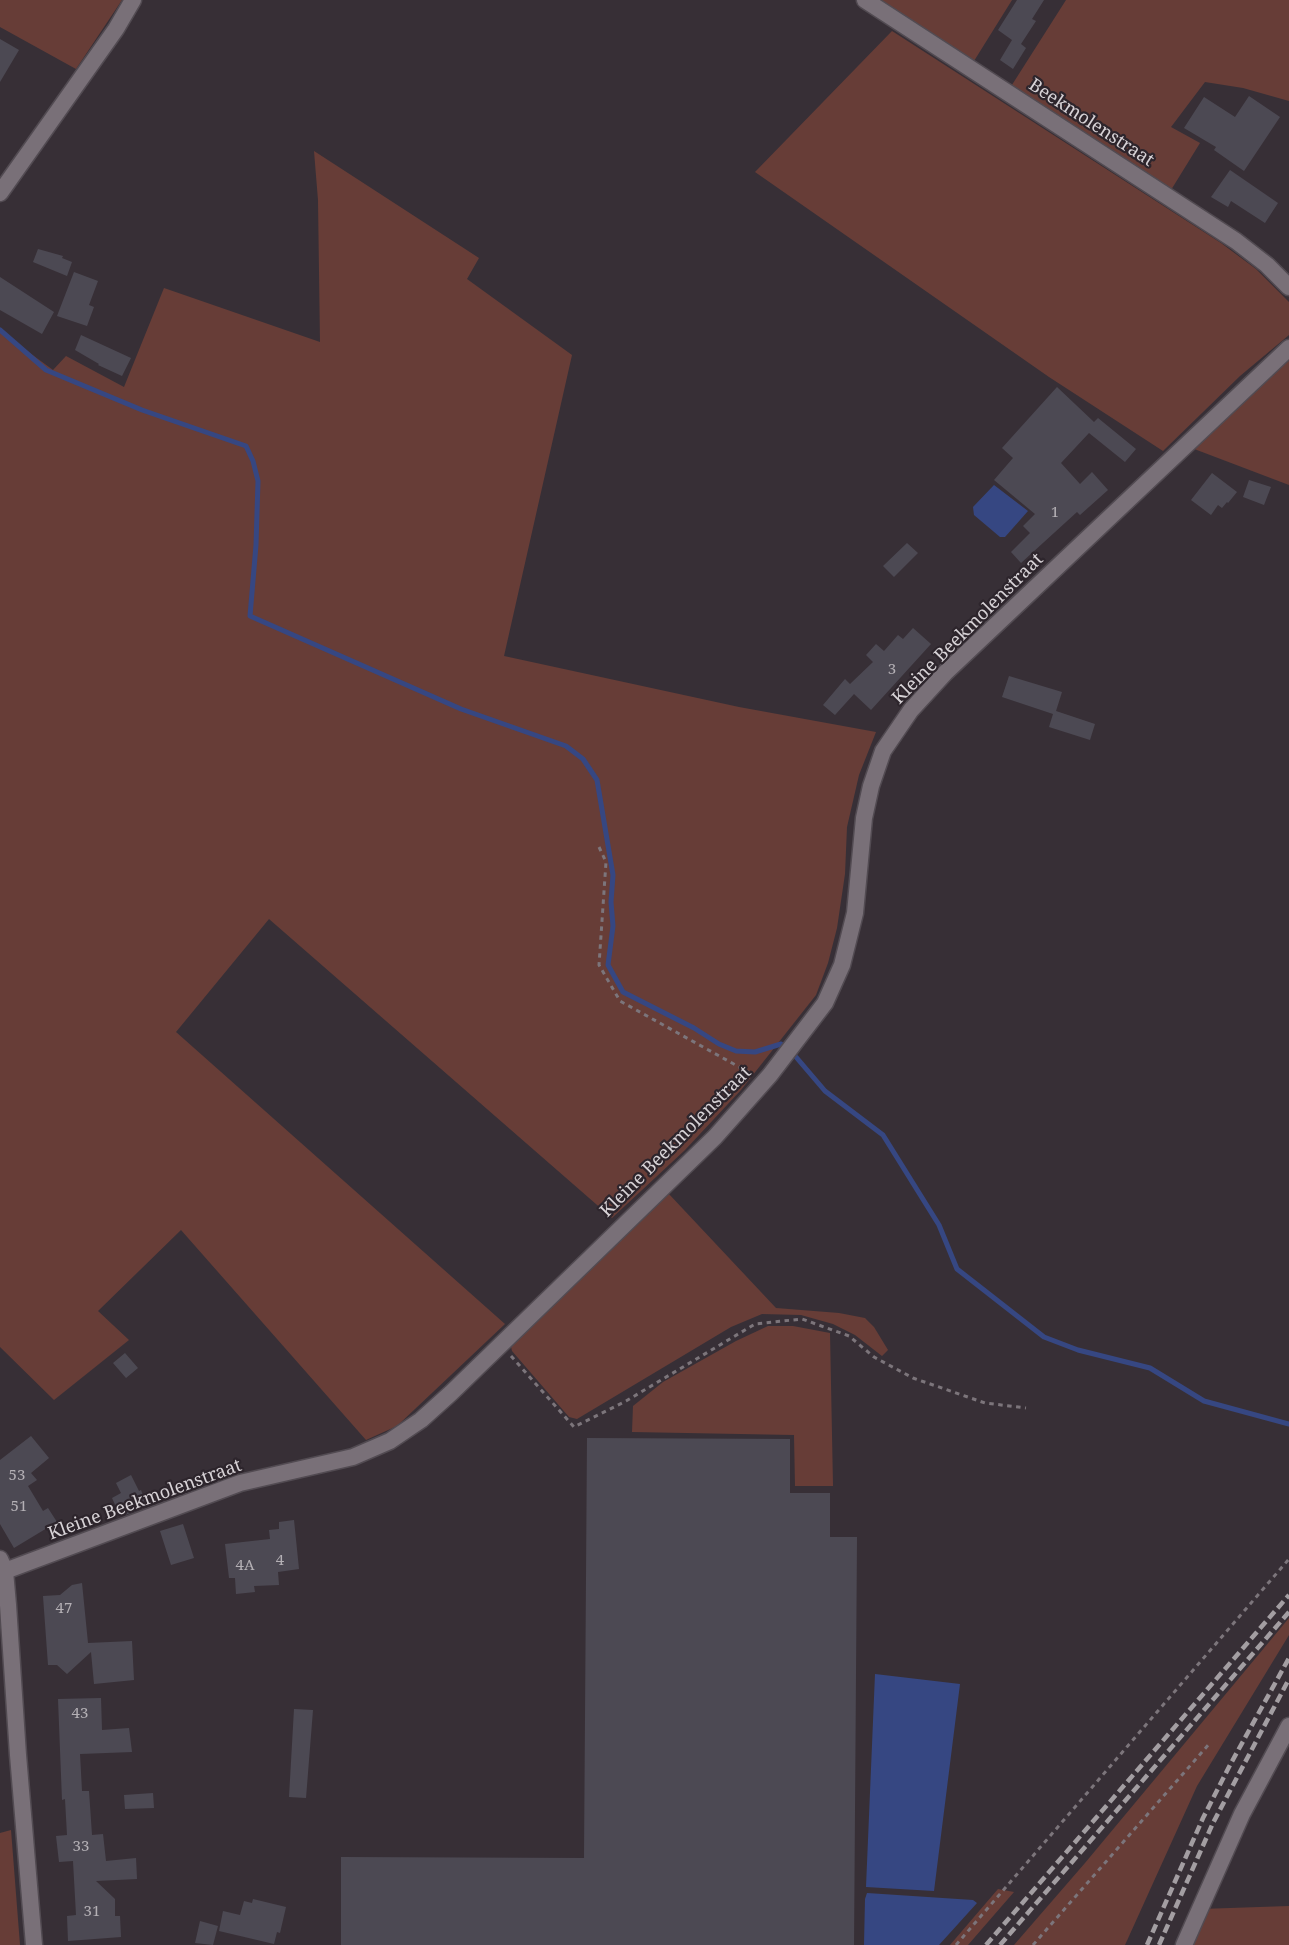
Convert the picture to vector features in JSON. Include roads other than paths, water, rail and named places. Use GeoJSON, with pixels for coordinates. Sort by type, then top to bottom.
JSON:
{"type":"FeatureCollection","features":[{"type":"Feature","properties":{"kind":"street"},"geometry":{"type":"LineString","coordinates":[[0,193],[116,29],[132,0]]}},
{"type":"Feature","properties":{"kind":"street","name":"Beekmolenstraat"},"geometry":{"type":"LineString","coordinates":[[865,0],[1236,241],[1268,265],[1289,287]]}},
{"type":"Feature","properties":{"kind":"street","name":"Kleine Beekmolenstraat"},"geometry":{"type":"LineString","coordinates":[[2,1565],[240,1483],[352,1457],[390,1442],[421,1420],[715,1137],[765,1081],[825,1003],[842,965],[855,914],[864,818],[871,786],[883,751],[911,710],[945,674],[1289,348]]}},
{"type":"Feature","properties":{"kind":"street"},"geometry":{"type":"LineString","coordinates":[[2,1565],[34,1945]]}},
{"type":"Feature","properties":{"kind":"street"},"geometry":{"type":"LineString","coordinates":[[1184,1945],[1242,1814],[1289,1726]]}},
{"type":"Feature","properties":{"kind":"water"},"geometry":{"type":"Polygon","coordinates":[[[994,485],[1028,511],[1005,537],[1000,537],[974,515],[973,507],[994,485]]]}},
{"type":"Feature","properties":{"kind":"water"},"geometry":{"type":"Polygon","coordinates":[[[875,1674],[960,1684],[934,1891],[866,1887],[875,1674]]]}},
{"type":"Feature","properties":{"kind":"water"},"geometry":{"type":"Polygon","coordinates":[[[867,1893],[973,1900],[977,1903],[939,1945],[864,1945],[867,1893]]]}},
{"type":"Feature","properties":{"kind":"waterway"},"geometry":{"type":"LineString","coordinates":[[0,330],[46,370],[142,410],[246,446],[258,481],[250,616],[461,709],[566,746],[583,759],[597,780],[613,875],[611,902],[613,926],[608,965],[623,992],[736,1051],[755,1052],[781,1044]]}},
{"type":"Feature","properties":{"kind":"waterway"},"geometry":{"type":"LineString","coordinates":[[796,1057],[825,1091],[883,1135],[939,1225],[957,1269],[1044,1337],[1078,1350],[1150,1368],[1204,1401],[1289,1424]]}},
{"type":"Feature","properties":{"kind":"railway"},"geometry":{"type":"LineString","coordinates":[[986,1945],[1289,1595]]}},
{"type":"Feature","properties":{"kind":"railway"},"geometry":{"type":"LineString","coordinates":[[1000,1945],[1289,1612]]}},
{"type":"Feature","properties":{"kind":"railway"},"geometry":{"type":"LineString","coordinates":[[1147,1945],[1203,1818],[1289,1658]]}},
{"type":"Feature","properties":{"kind":"railway"},"geometry":{"type":"LineString","coordinates":[[1159,1945],[1213,1823],[1289,1679]]}}]}
